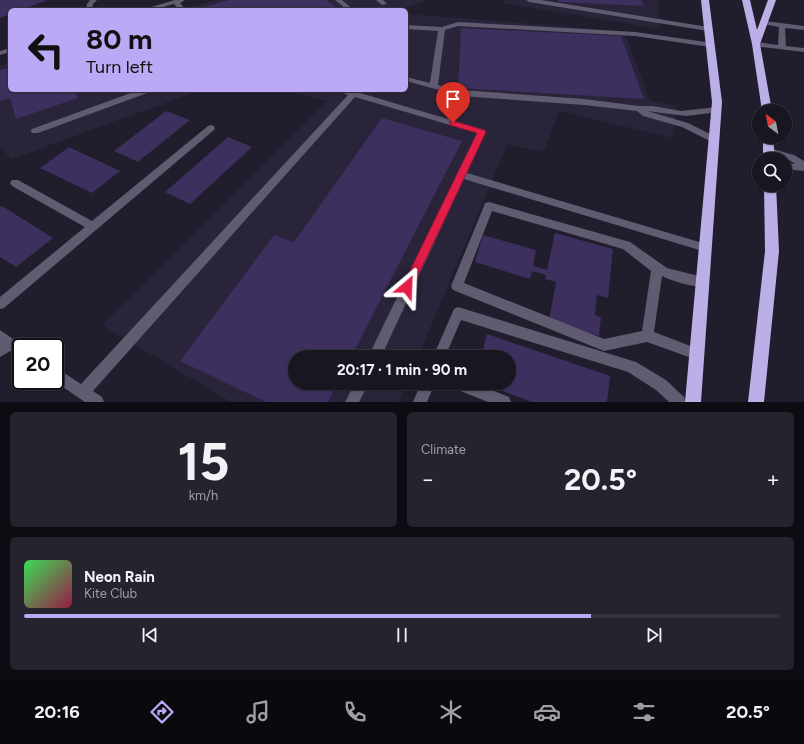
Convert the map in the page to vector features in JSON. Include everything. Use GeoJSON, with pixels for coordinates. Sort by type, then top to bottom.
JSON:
{"type":"FeatureCollection","features":[{"type":"Feature","properties":{"kind":"highway"},"geometry":{"type":"LineString","coordinates":[[693,402],[718,102],[705,0]]}},
{"type":"Feature","properties":{"kind":"highway"},"geometry":{"type":"LineString","coordinates":[[746,0],[756,44],[766,104]]}},
{"type":"Feature","properties":{"kind":"highway"},"geometry":{"type":"LineString","coordinates":[[756,44],[772,0]]}},
{"type":"Feature","properties":{"kind":"highway"},"geometry":{"type":"LineString","coordinates":[[756,402],[772,251],[770,192]]}},
{"type":"Feature","properties":{"kind":"street"},"geometry":{"type":"LineString","coordinates":[[338,0],[348,8]]}},
{"type":"Feature","properties":{"kind":"street"},"geometry":{"type":"LineString","coordinates":[[529,0],[708,29]]}},
{"type":"Feature","properties":{"kind":"street"},"geometry":{"type":"LineString","coordinates":[[152,8],[179,1]]}},
{"type":"Feature","properties":{"kind":"street"},"geometry":{"type":"LineString","coordinates":[[764,23],[804,28]]}},
{"type":"Feature","properties":{"kind":"street"},"geometry":{"type":"LineString","coordinates":[[408,27],[442,28],[458,24],[635,34],[710,45]]}},
{"type":"Feature","properties":{"kind":"street"},"geometry":{"type":"LineString","coordinates":[[782,25],[782,47]]}},
{"type":"Feature","properties":{"kind":"street"},"geometry":{"type":"LineString","coordinates":[[434,86],[442,28]]}},
{"type":"Feature","properties":{"kind":"street"},"geometry":{"type":"LineString","coordinates":[[756,44],[804,49]]}},
{"type":"Feature","properties":{"kind":"street"},"geometry":{"type":"LineString","coordinates":[[408,80],[461,93],[584,102],[638,109],[647,107],[677,113],[696,113],[717,110]]}},
{"type":"Feature","properties":{"kind":"street"},"geometry":{"type":"LineString","coordinates":[[35,131],[142,92]]}},
{"type":"Feature","properties":{"kind":"street"},"geometry":{"type":"LineString","coordinates":[[347,92],[482,132],[377,350]]}},
{"type":"Feature","properties":{"kind":"street"},"geometry":{"type":"LineString","coordinates":[[82,393],[353,94]]}},
{"type":"Feature","properties":{"kind":"street"},"geometry":{"type":"LineString","coordinates":[[638,109],[646,114],[685,124],[715,140]]}},
{"type":"Feature","properties":{"kind":"street"},"geometry":{"type":"LineString","coordinates":[[0,304],[211,128]]}},
{"type":"Feature","properties":{"kind":"street"},"geometry":{"type":"LineString","coordinates":[[792,158],[804,166]]}},
{"type":"Feature","properties":{"kind":"street"},"geometry":{"type":"LineString","coordinates":[[792,168],[804,166]]}},
{"type":"Feature","properties":{"kind":"street"},"geometry":{"type":"LineString","coordinates":[[461,175],[706,248]]}},
{"type":"Feature","properties":{"kind":"street"},"geometry":{"type":"LineString","coordinates":[[15,183],[93,227]]}},
{"type":"Feature","properties":{"kind":"street"},"geometry":{"type":"LineString","coordinates":[[697,354],[647,336],[604,345],[457,286],[489,206],[626,246],[665,273],[703,282]]}},
{"type":"Feature","properties":{"kind":"street"},"geometry":{"type":"LineString","coordinates":[[647,336],[658,269]]}},
{"type":"Feature","properties":{"kind":"street"},"geometry":{"type":"LineString","coordinates":[[442,350],[458,313],[631,367],[661,385],[679,402]]}},
{"type":"Feature","properties":{"kind":"street"},"geometry":{"type":"LineString","coordinates":[[64,380],[97,402]]}},
{"type":"Feature","properties":{"kind":"street"},"geometry":{"type":"LineString","coordinates":[[352,402],[358,390]]}},
{"type":"Feature","properties":{"kind":"street"},"geometry":{"type":"LineString","coordinates":[[420,402],[425,390]]}},
{"type":"Feature","properties":{"kind":"street"},"geometry":{"type":"LineString","coordinates":[[475,390],[504,402]]}},
{"type":"Feature","properties":{"kind":"shaded area"},"geometry":{"type":"Polygon","coordinates":[[[215,0],[428,0],[406,8],[189,8],[215,0]]]}},
{"type":"Feature","properties":{"kind":"shaded area"},"geometry":{"type":"Polygon","coordinates":[[[504,0],[658,0],[660,29],[503,3],[504,0]]]}},
{"type":"Feature","properties":{"kind":"shaded area"},"geometry":{"type":"Polygon","coordinates":[[[408,14],[624,31],[650,101],[677,106],[673,138],[559,111],[544,152],[507,145],[421,350],[288,350],[288,390],[404,390],[399,402],[231,402],[102,325],[327,101],[291,92],[408,92],[408,14]]]}},
{"type":"Feature","properties":{"kind":"shaded area"},"geometry":{"type":"Polygon","coordinates":[[[8,64],[8,92],[196,92],[12,159],[0,148],[0,66],[8,64]]]}},
{"type":"Feature","properties":{"kind":"building"},"geometry":{"type":"Polygon","coordinates":[[[0,0],[48,0],[26,8],[8,8],[8,15],[0,18],[0,0]]]}},
{"type":"Feature","properties":{"kind":"building"},"geometry":{"type":"Polygon","coordinates":[[[229,0],[327,0],[337,8],[205,8],[204,7],[229,0]]]}},
{"type":"Feature","properties":{"kind":"building"},"geometry":{"type":"Polygon","coordinates":[[[558,0],[641,0],[644,6],[559,2],[558,0]]]}},
{"type":"Feature","properties":{"kind":"building"},"geometry":{"type":"Polygon","coordinates":[[[461,28],[621,36],[644,99],[458,88],[461,28]]]}},
{"type":"Feature","properties":{"kind":"building"},"geometry":{"type":"Polygon","coordinates":[[[8,68],[8,92],[75,92],[78,98],[16,119],[10,98],[0,101],[0,70],[8,68]]]}},
{"type":"Feature","properties":{"kind":"building"},"geometry":{"type":"Polygon","coordinates":[[[166,111],[190,120],[138,162],[114,151],[166,111]]]}},
{"type":"Feature","properties":{"kind":"building"},"geometry":{"type":"Polygon","coordinates":[[[382,118],[462,141],[355,350],[288,350],[288,390],[334,390],[328,402],[266,402],[180,361],[274,235],[294,242],[382,118]]]}},
{"type":"Feature","properties":{"kind":"building"},"geometry":{"type":"Polygon","coordinates":[[[228,137],[252,147],[190,204],[165,192],[228,137]]]}},
{"type":"Feature","properties":{"kind":"building"},"geometry":{"type":"Polygon","coordinates":[[[69,147],[120,171],[92,193],[40,168],[69,147]]]}},
{"type":"Feature","properties":{"kind":"building"},"geometry":{"type":"Polygon","coordinates":[[[2,206],[53,238],[16,267],[0,257],[0,207],[2,206]]]}},
{"type":"Feature","properties":{"kind":"building"},"geometry":{"type":"Polygon","coordinates":[[[555,233],[613,249],[608,298],[597,295],[595,315],[601,318],[599,336],[549,320],[556,282],[545,279],[546,275],[532,271],[530,279],[475,262],[483,235],[536,250],[533,266],[547,270],[555,233]]]}},
{"type":"Feature","properties":{"kind":"building"},"geometry":{"type":"Polygon","coordinates":[[[487,334],[610,376],[607,402],[532,402],[503,391],[516,390],[516,350],[483,350],[487,334]]]}},
{"type":"Feature","properties":{"kind":"route"},"geometry":{"type":"LineString","coordinates":[[407,287],[482,132],[453,123]]}}]}
